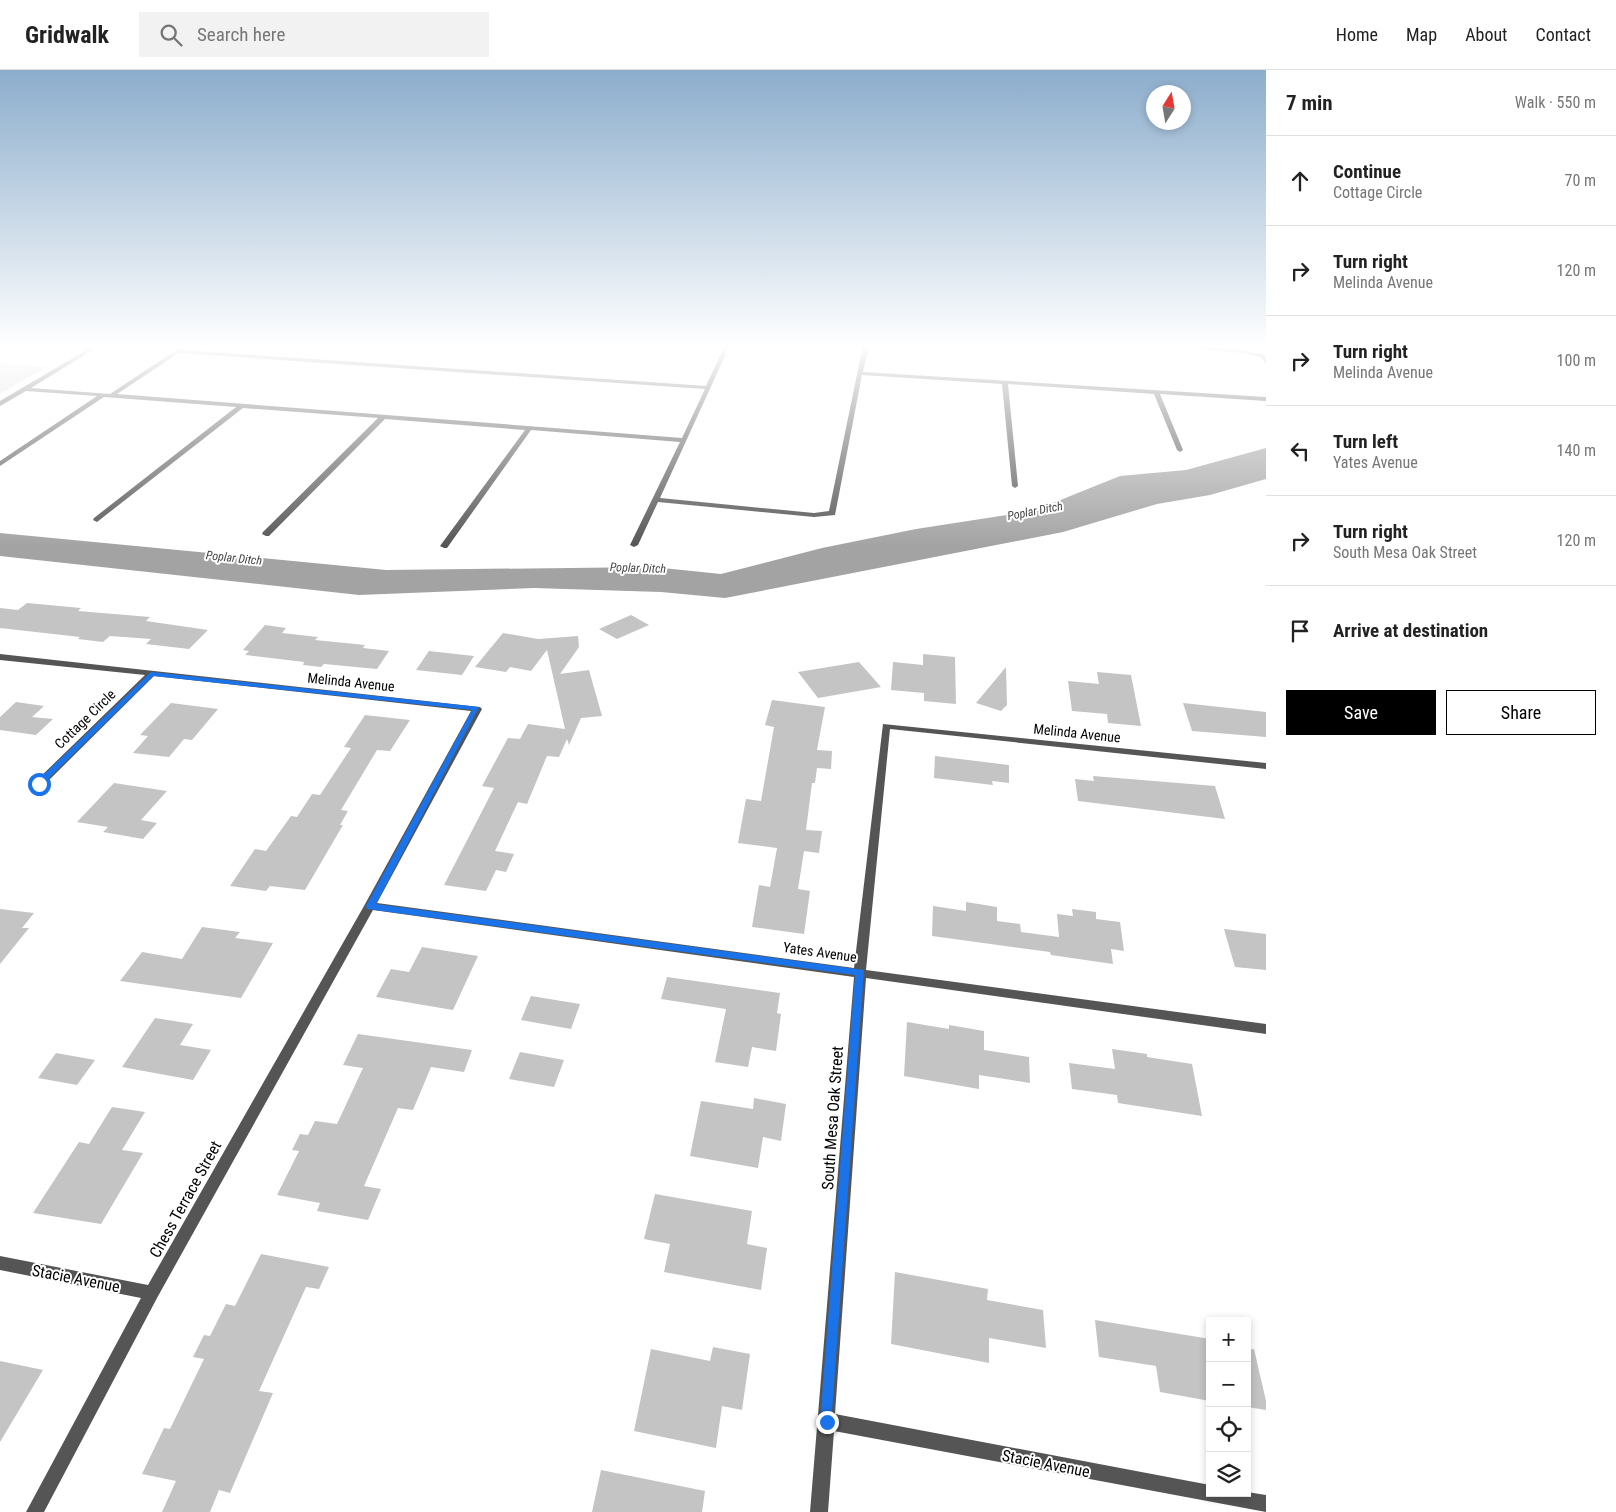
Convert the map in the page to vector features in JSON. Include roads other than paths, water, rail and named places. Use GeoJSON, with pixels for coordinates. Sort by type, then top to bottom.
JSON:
{"type":"FeatureCollection","features":[{"type":"Feature","properties":{"kind":"street"},"geometry":{"type":"LineString","coordinates":[[0,464],[81,412]]}},
{"type":"Feature","properties":{"kind":"street"},"geometry":{"type":"LineString","coordinates":[[97,520],[233,412]]}},
{"type":"Feature","properties":{"kind":"street"},"geometry":{"type":"LineString","coordinates":[[322,412],[684,440]]}},
{"type":"Feature","properties":{"kind":"street"},"geometry":{"type":"LineString","coordinates":[[634,545],[697,412]]}},
{"type":"Feature","properties":{"kind":"street"},"geometry":{"type":"LineString","coordinates":[[656,500],[814,515],[832,513],[852,412]]}},
{"type":"Feature","properties":{"kind":"street"},"geometry":{"type":"LineString","coordinates":[[1008,412],[1015,486]]}},
{"type":"Feature","properties":{"kind":"street"},"geometry":{"type":"LineString","coordinates":[[1164,412],[1180,450]]}},
{"type":"Feature","properties":{"kind":"street"},"geometry":{"type":"LineString","coordinates":[[266,534],[383,417]]}},
{"type":"Feature","properties":{"kind":"street"},"geometry":{"type":"LineString","coordinates":[[444,546],[529,428]]}},
{"type":"Feature","properties":{"kind":"street","name":"Melinda Avenue"},"geometry":{"type":"LineString","coordinates":[[0,657],[476,709],[370,906]]}},
{"type":"Feature","properties":{"kind":"street","name":"Cottage Circle"},"geometry":{"type":"LineString","coordinates":[[39,784],[151,674]]}},
{"type":"Feature","properties":{"kind":"street","name":"Melinda Avenue"},"geometry":{"type":"LineString","coordinates":[[886,726],[1266,766]]}},
{"type":"Feature","properties":{"kind":"street","name":"South Mesa Oak Street"},"geometry":{"type":"LineString","coordinates":[[819,1512],[860,972],[886,726]]}},
{"type":"Feature","properties":{"kind":"street","name":"Yates Avenue"},"geometry":{"type":"LineString","coordinates":[[370,906],[1266,1029]]}},
{"type":"Feature","properties":{"kind":"street","name":"Chess Terrace Street"},"geometry":{"type":"LineString","coordinates":[[35,1512],[152,1293],[370,906]]}},
{"type":"Feature","properties":{"kind":"street","name":"Stacie Avenue"},"geometry":{"type":"LineString","coordinates":[[0,1263],[152,1293]]}},
{"type":"Feature","properties":{"kind":"street","name":"Stacie Avenue"},"geometry":{"type":"LineString","coordinates":[[827,1422],[1266,1504]]}},
{"type":"Feature","properties":{"kind":"water","name":"Poplar Ditch"},"geometry":{"type":"Polygon","coordinates":[[[1266,448],[1266,479],[1210,495],[1157,504],[1063,532],[725,598],[661,592],[534,588],[359,595],[0,556],[0,533],[386,570],[653,567],[721,574],[822,548],[916,529],[1033,511],[1120,476],[1186,470],[1266,448]]]}}]}
